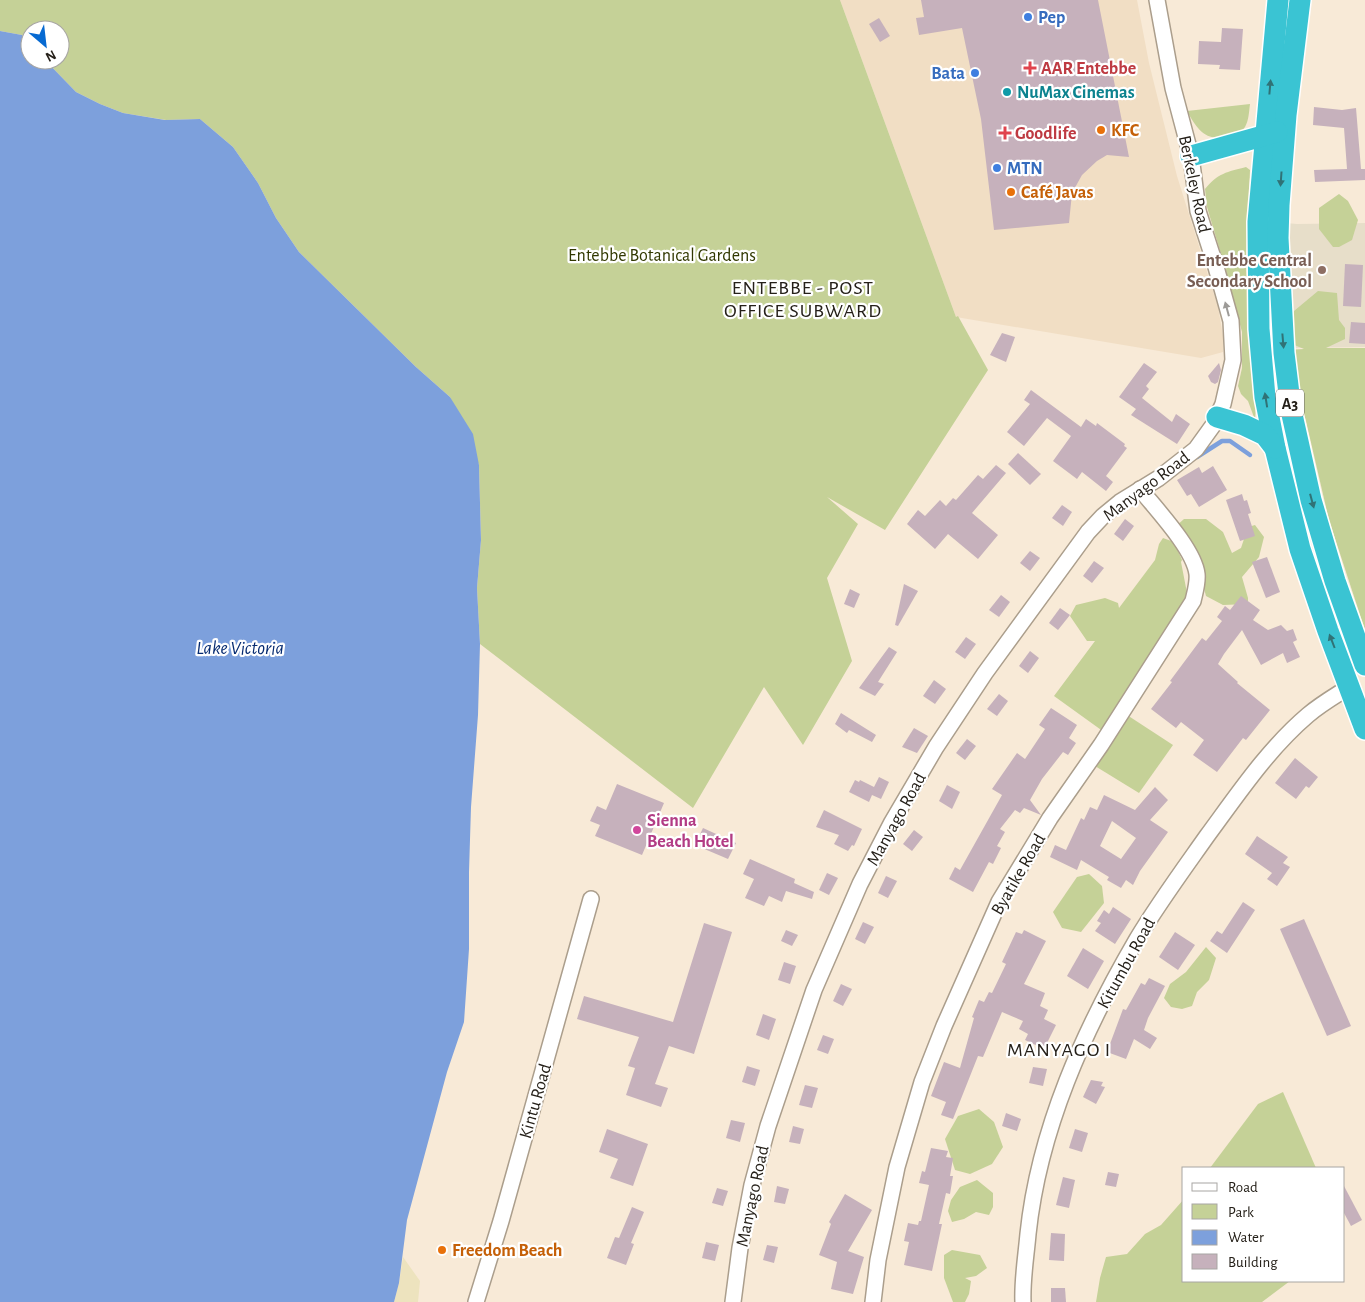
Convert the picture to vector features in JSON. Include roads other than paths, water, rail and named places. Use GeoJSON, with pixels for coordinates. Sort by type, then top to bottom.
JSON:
{"type":"FeatureCollection","features":[{"type":"Feature","properties":{"kind":"highway","name":"A3"},"geometry":{"type":"LineString","coordinates":[[1278,0],[1275,133],[1278,238],[1282,330],[1290,410],[1311,500],[1335,581],[1365,665]]}},
{"type":"Feature","properties":{"kind":"highway","name":"A3"},"geometry":{"type":"LineString","coordinates":[[1300,0],[1258,222],[1259,329],[1265,397],[1275,448],[1300,548],[1349,687]]}},
{"type":"Feature","properties":{"kind":"highway"},"geometry":{"type":"LineString","coordinates":[[1190,156],[1275,133]]}},
{"type":"Feature","properties":{"kind":"highway"},"geometry":{"type":"LineString","coordinates":[[1215,420],[1244,425],[1264,435],[1275,448]]}},
{"type":"Feature","properties":{"kind":"highway"},"geometry":{"type":"LineString","coordinates":[[1349,687],[1365,729]]}},
{"type":"Feature","properties":{"kind":"street","name":"Berkeley Road"},"geometry":{"type":"LineString","coordinates":[[1157,0],[1173,88],[1190,156],[1198,211],[1231,322],[1234,360],[1223,404],[1215,420]]}},
{"type":"Feature","properties":{"kind":"street","name":"Manyago Road"},"geometry":{"type":"LineString","coordinates":[[733,1302],[740,1248],[752,1186],[768,1126],[814,990],[860,884],[892,822],[936,747],[985,673],[1088,532],[1120,502],[1159,478],[1196,449],[1215,420]]}},
{"type":"Feature","properties":{"kind":"street","name":"Byatike Road"},"geometry":{"type":"LineString","coordinates":[[873,1302],[881,1244],[897,1167],[922,1082],[944,1026],[999,902],[1050,818],[1101,745],[1193,601],[1197,588],[1197,573],[1190,555],[1140,489]]}},
{"type":"Feature","properties":{"kind":"street","name":"Kitumbu Road"},"geometry":{"type":"LineString","coordinates":[[1023,1302],[1024,1270],[1031,1204],[1047,1143],[1074,1061],[1114,981],[1137,938],[1250,776],[1308,715],[1349,687]]}},
{"type":"Feature","properties":{"kind":"street","name":"Kintu Road"},"geometry":{"type":"LineString","coordinates":[[476,1302],[592,899]]}},
{"type":"Feature","properties":{"kind":"water","name":"Lake Victoria"},"geometry":{"type":"Polygon","coordinates":[[[0,31],[20,35],[20,70],[55,70],[76,92],[123,113],[165,120],[200,119],[233,147],[258,183],[276,218],[299,252],[416,367],[450,397],[473,434],[479,465],[481,540],[477,588],[480,644],[478,715],[471,807],[469,949],[464,1022],[447,1072],[407,1220],[399,1283],[394,1302],[0,1302],[0,31]]]}},
{"type":"Feature","properties":{"kind":"waterway"},"geometry":{"type":"LineString","coordinates":[[1197,457],[1222,441],[1230,441],[1250,455]]}},
{"type":"Feature","properties":{"kind":"place","name":"Pep"},"geometry":{"type":"Point","coordinates":[1028,17]}},
{"type":"Feature","properties":{"kind":"place","name":"AAR Entebbe"},"geometry":{"type":"Point","coordinates":[1030,68]}},
{"type":"Feature","properties":{"kind":"place","name":"Bata"},"geometry":{"type":"Point","coordinates":[975,73]}},
{"type":"Feature","properties":{"kind":"place","name":"NuMax Cinemas"},"geometry":{"type":"Point","coordinates":[1007,92]}},
{"type":"Feature","properties":{"kind":"place","name":"KFC"},"geometry":{"type":"Point","coordinates":[1101,130]}},
{"type":"Feature","properties":{"kind":"place","name":"Goodlife"},"geometry":{"type":"Point","coordinates":[1005,133]}},
{"type":"Feature","properties":{"kind":"place","name":"MTN"},"geometry":{"type":"Point","coordinates":[997,168]}},
{"type":"Feature","properties":{"kind":"place","name":"Café Javas"},"geometry":{"type":"Point","coordinates":[1011,192]}},
{"type":"Feature","properties":{"kind":"place","name":"Entebbe Central Secondary School"},"geometry":{"type":"Point","coordinates":[1322,270]}},
{"type":"Feature","properties":{"kind":"place","name":"Sienna Beach Hotel"},"geometry":{"type":"Point","coordinates":[637,830]}},
{"type":"Feature","properties":{"kind":"place","name":"Freedom Beach"},"geometry":{"type":"Point","coordinates":[442,1250]}},
{"type":"Feature","properties":{"kind":"district","name":"ENTEBBE - POST OFFICE SUBWARD"},"geometry":{"type":"Point","coordinates":[803,298]}},
{"type":"Feature","properties":{"kind":"district","name":"MANYAGO I"},"geometry":{"type":"Point","coordinates":[1059,1049]}},
{"type":"Feature","properties":{"kind":"park label","name":"Entebbe Botanical Gardens"},"geometry":{"type":"Point","coordinates":[662,255]}}]}
